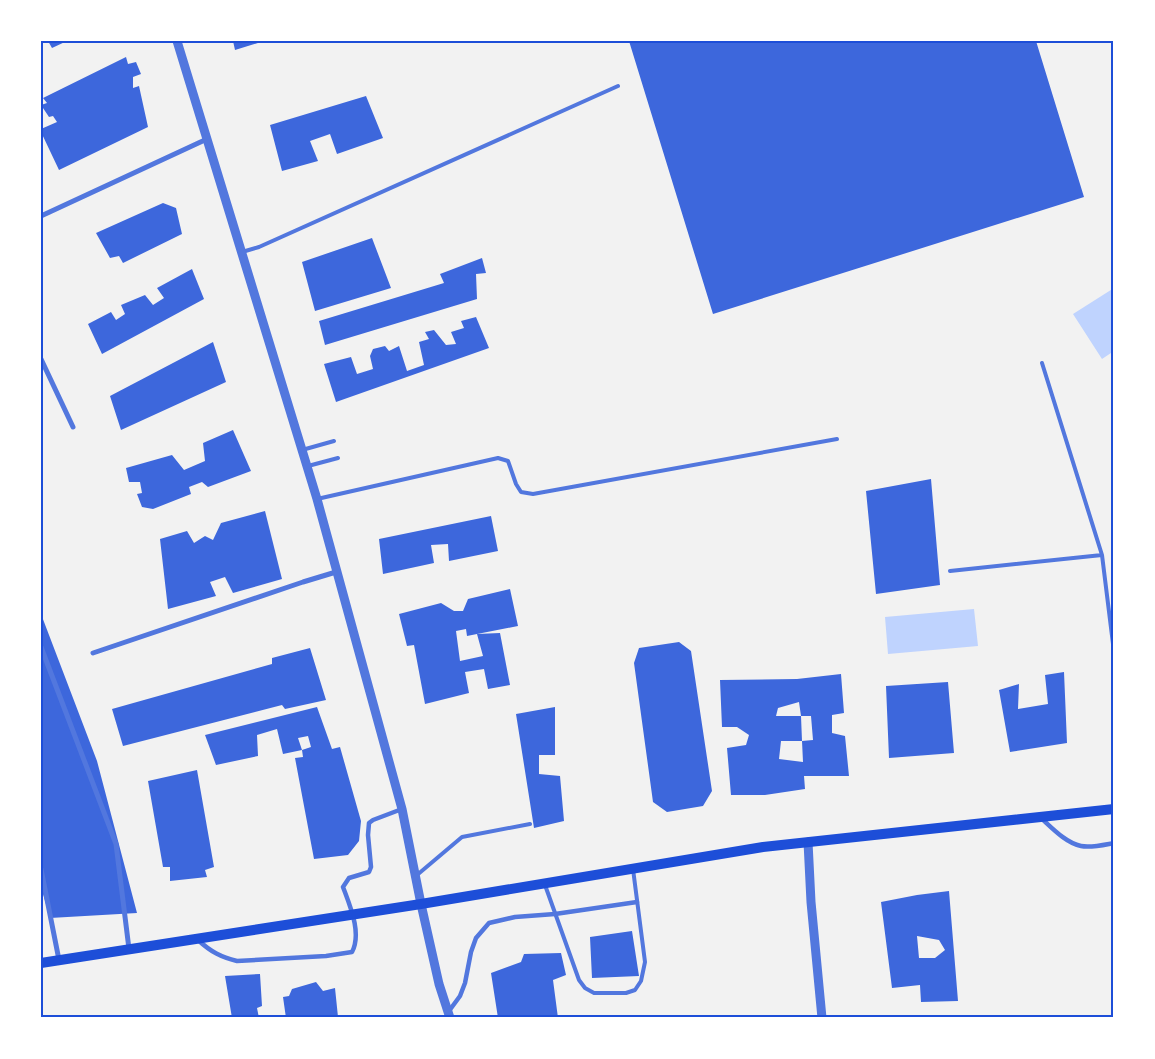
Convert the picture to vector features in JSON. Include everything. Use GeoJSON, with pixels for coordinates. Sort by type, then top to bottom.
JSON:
{"type":"FeatureCollection","features":[{"type":"Feature","properties":{"kind":"main road"},"geometry":{"type":"LineString","coordinates":[[41,963],[197,940],[763,847],[1114,809]]}},
{"type":"Feature","properties":{"kind":"street"},"geometry":{"type":"LineString","coordinates":[[177,41],[317,499],[402,809],[421,904],[449,1015]]}},
{"type":"Feature","properties":{"kind":"street"},"geometry":{"type":"LineString","coordinates":[[41,216],[207,139]]}},
{"type":"Feature","properties":{"kind":"street"},"geometry":{"type":"LineString","coordinates":[[41,359],[73,427]]}},
{"type":"Feature","properties":{"kind":"street"},"geometry":{"type":"LineString","coordinates":[[94,653],[336,572]]}},
{"type":"Feature","properties":{"kind":"street"},"geometry":{"type":"LineString","coordinates":[[41,647],[116,844],[129,950]]}},
{"type":"Feature","properties":{"kind":"street"},"geometry":{"type":"LineString","coordinates":[[197,940],[211,952],[223,958],[237,961],[352,952],[356,944],[353,914],[344,887],[349,878],[369,872],[371,868],[368,835],[369,823],[402,809]]}},
{"type":"Feature","properties":{"kind":"street"},"geometry":{"type":"LineString","coordinates":[[1040,818],[1072,843],[1080,846],[1114,843]]}},
{"type":"Feature","properties":{"kind":"street"},"geometry":{"type":"LineString","coordinates":[[808,842],[811,902],[822,1018]]}},
{"type":"Feature","properties":{"kind":"street"},"geometry":{"type":"LineString","coordinates":[[41,869],[59,960]]}},
{"type":"Feature","properties":{"kind":"street"},"geometry":{"type":"LineString","coordinates":[[449,1015],[465,983],[471,952],[476,938],[489,924],[515,917],[555,914],[637,902]]}},
{"type":"Feature","properties":{"kind":"lane"},"geometry":{"type":"LineString","coordinates":[[242,252],[618,86]]}},
{"type":"Feature","properties":{"kind":"lane"},"geometry":{"type":"LineString","coordinates":[[1042,363],[1102,555],[1114,652]]}},
{"type":"Feature","properties":{"kind":"lane"},"geometry":{"type":"LineString","coordinates":[[317,499],[498,458],[508,462],[521,492],[533,494],[837,439]]}},
{"type":"Feature","properties":{"kind":"lane"},"geometry":{"type":"LineString","coordinates":[[302,450],[334,442]]}},
{"type":"Feature","properties":{"kind":"lane"},"geometry":{"type":"LineString","coordinates":[[307,466],[338,458]]}},
{"type":"Feature","properties":{"kind":"lane"},"geometry":{"type":"LineString","coordinates":[[950,571],[1102,555]]}},
{"type":"Feature","properties":{"kind":"lane"},"geometry":{"type":"LineString","coordinates":[[416,877],[462,838],[530,824]]}},
{"type":"Feature","properties":{"kind":"lane"},"geometry":{"type":"LineString","coordinates":[[544,883],[578,980],[594,993],[626,993],[634,990],[641,981],[645,962],[633,869]]}},
{"type":"Feature","properties":{"kind":"water"},"geometry":{"type":"Polygon","coordinates":[[[1114,288],[1114,351],[1102,359],[1073,314],[1114,288]]]}},
{"type":"Feature","properties":{"kind":"water"},"geometry":{"type":"Polygon","coordinates":[[[974,609],[978,646],[888,654],[885,617],[974,609]]]}},
{"type":"Feature","properties":{"kind":"building"},"geometry":{"type":"Polygon","coordinates":[[[48,41],[67,41],[52,48],[48,41]]]}},
{"type":"Feature","properties":{"kind":"building"},"geometry":{"type":"Polygon","coordinates":[[[233,41],[261,41],[261,42],[235,50],[233,41]]]}},
{"type":"Feature","properties":{"kind":"building"},"geometry":{"type":"Polygon","coordinates":[[[629,41],[1036,41],[1084,197],[713,314],[629,41]]]}},
{"type":"Feature","properties":{"kind":"building"},"geometry":{"type":"Polygon","coordinates":[[[126,57],[128,64],[136,62],[141,74],[133,77],[133,88],[139,86],[148,127],[59,170],[41,132],[41,129],[57,122],[53,116],[49,117],[41,105],[47,103],[43,98],[126,57]]]}},
{"type":"Feature","properties":{"kind":"building"},"geometry":{"type":"Polygon","coordinates":[[[366,96],[383,138],[337,154],[330,134],[310,141],[318,161],[282,171],[270,125],[366,96]]]}},
{"type":"Feature","properties":{"kind":"building"},"geometry":{"type":"Polygon","coordinates":[[[163,203],[176,208],[182,234],[123,263],[119,256],[110,258],[96,233],[163,203]]]}},
{"type":"Feature","properties":{"kind":"building"},"geometry":{"type":"Polygon","coordinates":[[[372,238],[391,288],[315,311],[302,262],[372,238]]]}},
{"type":"Feature","properties":{"kind":"building"},"geometry":{"type":"Polygon","coordinates":[[[482,258],[486,273],[476,274],[477,299],[325,345],[319,321],[444,283],[440,274],[482,258]]]}},
{"type":"Feature","properties":{"kind":"building"},"geometry":{"type":"Polygon","coordinates":[[[192,269],[204,299],[102,354],[88,324],[111,312],[116,320],[125,314],[121,305],[145,295],[153,305],[164,298],[157,288],[192,269]]]}},
{"type":"Feature","properties":{"kind":"building"},"geometry":{"type":"Polygon","coordinates":[[[476,317],[489,348],[336,402],[324,364],[351,357],[357,374],[373,369],[370,356],[373,349],[385,346],[389,351],[399,346],[407,371],[424,365],[419,342],[429,339],[425,332],[434,330],[446,345],[456,344],[451,332],[464,328],[461,321],[476,317]]]}},
{"type":"Feature","properties":{"kind":"building"},"geometry":{"type":"Polygon","coordinates":[[[213,342],[226,382],[121,430],[110,396],[213,342]]]}},
{"type":"Feature","properties":{"kind":"building"},"geometry":{"type":"Polygon","coordinates":[[[233,430],[251,471],[208,487],[202,482],[189,487],[191,494],[153,509],[142,507],[137,494],[142,493],[140,482],[129,482],[126,468],[172,455],[184,470],[205,461],[203,443],[233,430]]]}},
{"type":"Feature","properties":{"kind":"building"},"geometry":{"type":"Polygon","coordinates":[[[931,479],[940,585],[876,594],[866,491],[931,479]]]}},
{"type":"Feature","properties":{"kind":"building"},"geometry":{"type":"Polygon","coordinates":[[[265,511],[282,579],[233,593],[225,577],[210,582],[216,596],[168,609],[160,539],[187,531],[194,543],[205,536],[213,540],[221,523],[265,511]]]}},
{"type":"Feature","properties":{"kind":"building"},"geometry":{"type":"Polygon","coordinates":[[[491,516],[498,551],[449,561],[448,544],[431,545],[434,563],[383,574],[379,539],[491,516]]]}},
{"type":"Feature","properties":{"kind":"building"},"geometry":{"type":"Polygon","coordinates":[[[510,589],[518,626],[477,634],[500,633],[510,685],[488,689],[484,669],[465,672],[469,693],[425,704],[414,645],[407,646],[399,614],[441,603],[454,611],[463,611],[468,599],[510,589]],[[466,629],[456,631],[460,661],[483,656],[477,634],[467,636],[466,629]]]}},
{"type":"Feature","properties":{"kind":"building"},"geometry":{"type":"Polygon","coordinates":[[[41,614],[97,761],[137,913],[50,918],[41,887],[41,614]]]}},
{"type":"Feature","properties":{"kind":"building"},"geometry":{"type":"Polygon","coordinates":[[[679,642],[691,651],[712,791],[703,806],[667,812],[653,802],[634,663],[639,648],[679,642]]]}},
{"type":"Feature","properties":{"kind":"building"},"geometry":{"type":"Polygon","coordinates":[[[310,648],[326,700],[285,709],[282,705],[123,746],[112,709],[272,664],[272,658],[310,648]]]}},
{"type":"Feature","properties":{"kind":"building"},"geometry":{"type":"Polygon","coordinates":[[[1064,672],[1067,743],[1010,752],[999,690],[1019,684],[1018,709],[1048,704],[1045,675],[1064,672]]]}},
{"type":"Feature","properties":{"kind":"building"},"geometry":{"type":"Polygon","coordinates":[[[841,674],[844,713],[832,715],[832,733],[845,736],[849,776],[804,776],[805,789],[765,795],[731,795],[727,748],[746,745],[749,735],[737,727],[722,727],[720,680],[797,679],[841,674]],[[799,702],[778,708],[776,716],[801,716],[799,702]],[[801,716],[802,741],[813,740],[811,716],[801,716]],[[781,741],[779,759],[803,762],[802,741],[781,741]]]}},
{"type":"Feature","properties":{"kind":"building"},"geometry":{"type":"Polygon","coordinates":[[[948,682],[954,753],[889,758],[886,686],[948,682]]]}},
{"type":"Feature","properties":{"kind":"building"},"geometry":{"type":"Polygon","coordinates":[[[317,707],[332,749],[340,747],[361,821],[359,841],[348,855],[314,859],[295,758],[303,757],[302,750],[283,754],[277,729],[257,735],[258,756],[216,765],[205,735],[317,707]],[[308,736],[298,738],[302,750],[311,747],[308,736]]]}},
{"type":"Feature","properties":{"kind":"building"},"geometry":{"type":"Polygon","coordinates":[[[555,707],[555,755],[539,755],[539,774],[560,776],[564,821],[534,828],[516,714],[555,707]]]}},
{"type":"Feature","properties":{"kind":"building"},"geometry":{"type":"Polygon","coordinates":[[[197,770],[214,867],[205,870],[207,877],[170,881],[170,867],[163,867],[148,781],[197,770]]]}},
{"type":"Feature","properties":{"kind":"building"},"geometry":{"type":"Polygon","coordinates":[[[949,891],[958,1001],[921,1002],[920,985],[892,988],[881,902],[949,891]],[[917,936],[919,958],[935,958],[945,950],[939,940],[917,936]]]}},
{"type":"Feature","properties":{"kind":"building"},"geometry":{"type":"Polygon","coordinates":[[[632,931],[639,976],[592,978],[590,937],[632,931]]]}},
{"type":"Feature","properties":{"kind":"building"},"geometry":{"type":"Polygon","coordinates":[[[561,953],[566,975],[553,980],[558,1018],[498,1018],[491,973],[521,962],[524,954],[561,953]]]}},
{"type":"Feature","properties":{"kind":"building"},"geometry":{"type":"Polygon","coordinates":[[[260,974],[262,1006],[257,1008],[259,1018],[232,1018],[225,976],[260,974]]]}},
{"type":"Feature","properties":{"kind":"building"},"geometry":{"type":"Polygon","coordinates":[[[316,982],[323,991],[335,988],[338,1017],[286,1018],[283,997],[289,996],[292,989],[316,982]]]}}]}
